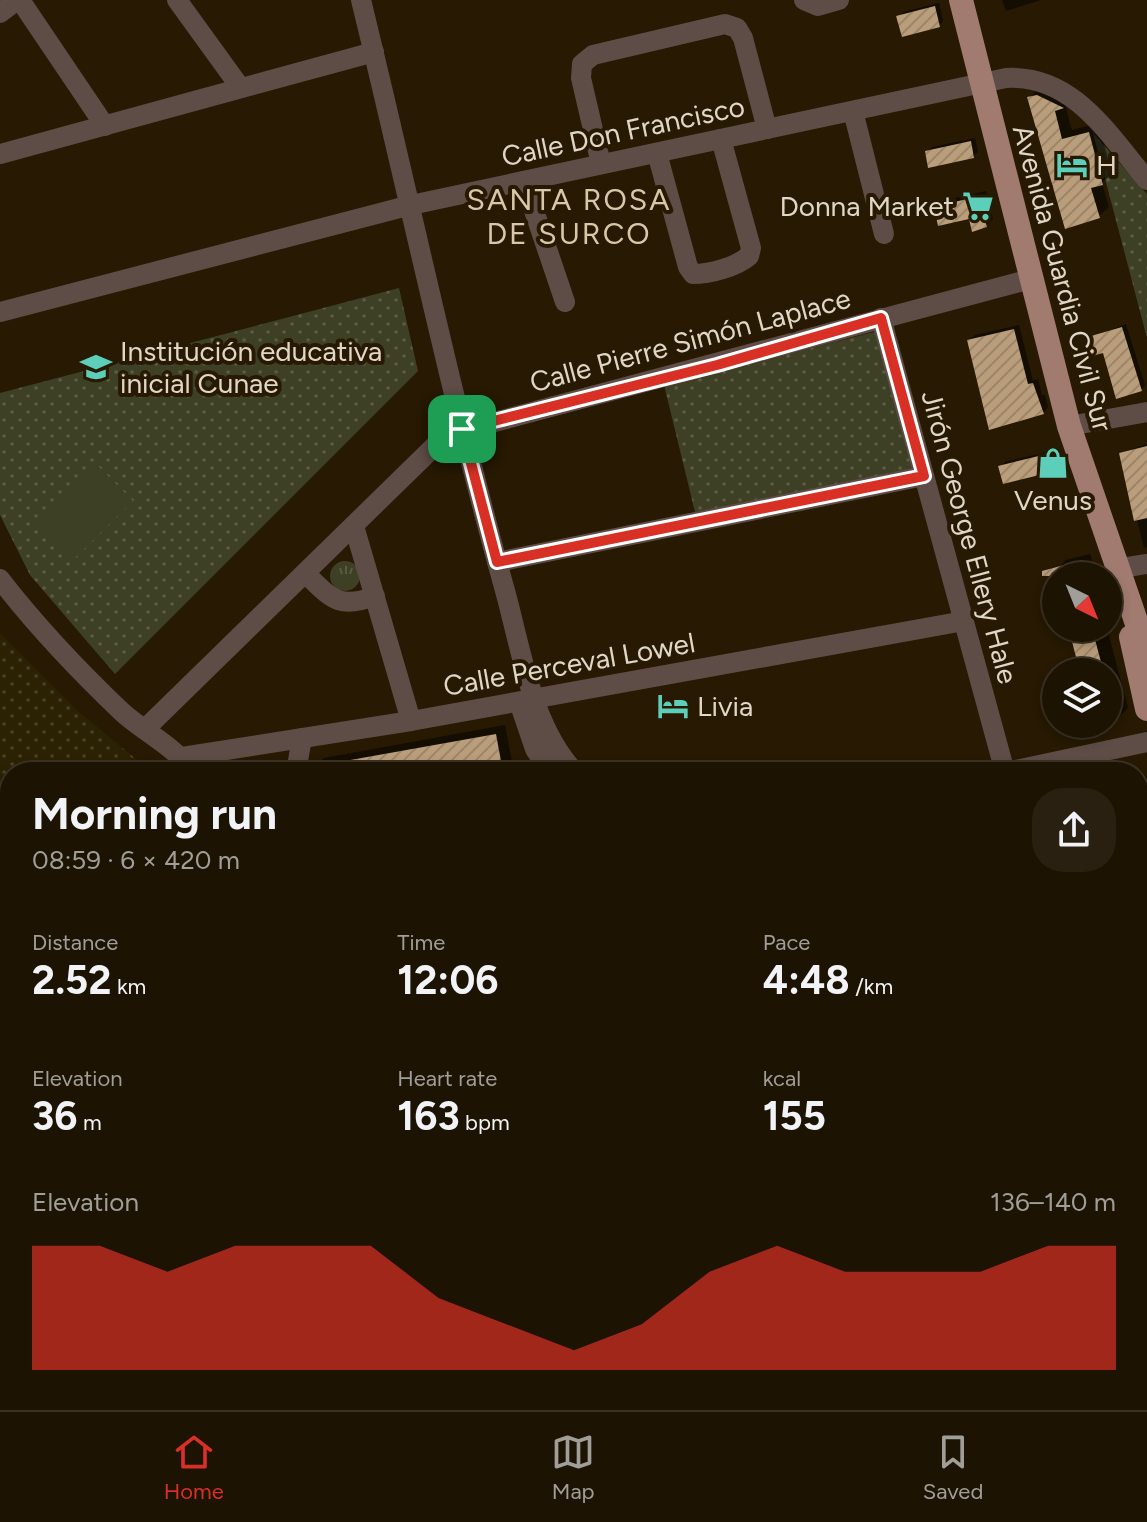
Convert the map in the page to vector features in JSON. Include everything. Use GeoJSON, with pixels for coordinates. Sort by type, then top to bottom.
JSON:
{"type":"FeatureCollection","features":[{"type":"Feature","properties":{"kind":"main road","name":"Avenida Guardia Civil Sur"},"geometry":{"type":"LineString","coordinates":[[961,0],[1069,426],[1113,562]]}},
{"type":"Feature","properties":{"kind":"main road","name":"Avenida Guardia Civil Sur"},"geometry":{"type":"LineString","coordinates":[[1122,587],[1147,653]]}},
{"type":"Feature","properties":{"kind":"main road","name":"Avenida Guardia Civil Sur"},"geometry":{"type":"LineString","coordinates":[[1122,600],[1147,709]]}},
{"type":"Feature","properties":{"kind":"street"},"geometry":{"type":"LineString","coordinates":[[0,13],[19,0],[105,126]]}},
{"type":"Feature","properties":{"kind":"street"},"geometry":{"type":"LineString","coordinates":[[177,0],[240,87]]}},
{"type":"Feature","properties":{"kind":"street"},"geometry":{"type":"LineString","coordinates":[[361,0],[462,429],[497,562],[535,749],[543,762]]}},
{"type":"Feature","properties":{"kind":"street"},"geometry":{"type":"LineString","coordinates":[[804,0],[818,6],[839,0]]}},
{"type":"Feature","properties":{"kind":"street"},"geometry":{"type":"LineString","coordinates":[[601,164],[581,78],[582,64],[593,55],[725,24],[737,28],[743,38],[767,129]]}},
{"type":"Feature","properties":{"kind":"street"},"geometry":{"type":"LineString","coordinates":[[0,154],[374,52]]}},
{"type":"Feature","properties":{"kind":"street","name":"Calle Don Francisco"},"geometry":{"type":"LineString","coordinates":[[0,312],[411,205],[980,83],[1022,77],[1051,83],[1090,114],[1147,180]]}},
{"type":"Feature","properties":{"kind":"street"},"geometry":{"type":"LineString","coordinates":[[853,111],[884,234]]}},
{"type":"Feature","properties":{"kind":"street"},"geometry":{"type":"LineString","coordinates":[[657,153],[688,267],[693,274],[700,274],[742,262],[749,256],[751,248],[721,139]]}},
{"type":"Feature","properties":{"kind":"street"},"geometry":{"type":"LineString","coordinates":[[524,181],[565,302]]}},
{"type":"Feature","properties":{"kind":"street","name":"Calle Pierre Simón Laplace"},"geometry":{"type":"LineString","coordinates":[[145,729],[446,435],[1031,279]]}},
{"type":"Feature","properties":{"kind":"street","name":"Jirón George Ellery Hale"},"geometry":{"type":"LineString","coordinates":[[881,318],[1003,762]]}},
{"type":"Feature","properties":{"kind":"street"},"geometry":{"type":"LineString","coordinates":[[1069,426],[1147,412]]}},
{"type":"Feature","properties":{"kind":"street"},"geometry":{"type":"LineString","coordinates":[[497,562],[924,476]]}},
{"type":"Feature","properties":{"kind":"street"},"geometry":{"type":"LineString","coordinates":[[354,526],[411,721]]}},
{"type":"Feature","properties":{"kind":"street"},"geometry":{"type":"LineString","coordinates":[[1122,568],[1147,564]]}},
{"type":"Feature","properties":{"kind":"street"},"geometry":{"type":"LineString","coordinates":[[305,573],[331,599],[357,603],[375,596]]}},
{"type":"Feature","properties":{"kind":"street"},"geometry":{"type":"LineString","coordinates":[[0,579],[36,626],[125,714],[185,762]]}},
{"type":"Feature","properties":{"kind":"street","name":"Calle Perceval Lowel"},"geometry":{"type":"LineString","coordinates":[[196,762],[302,738],[964,621]]}},
{"type":"Feature","properties":{"kind":"street"},"geometry":{"type":"LineString","coordinates":[[527,700],[567,762]]}},
{"type":"Feature","properties":{"kind":"street"},"geometry":{"type":"LineString","coordinates":[[298,762],[302,738]]}},
{"type":"Feature","properties":{"kind":"street"},"geometry":{"type":"LineString","coordinates":[[1053,762],[1147,742]]}},
{"type":"Feature","properties":{"kind":"green space"},"geometry":{"type":"Polygon","coordinates":[[[1093,133],[1147,194],[1147,338],[1093,133]]]}},
{"type":"Feature","properties":{"kind":"green space"},"geometry":{"type":"Polygon","coordinates":[[[399,288],[418,371],[115,674],[30,575],[0,515],[0,393],[399,288]]]}},
{"type":"Feature","properties":{"kind":"green space"},"geometry":{"type":"Polygon","coordinates":[[[878,331],[914,473],[695,512],[664,385],[878,331]]]}},
{"type":"Feature","properties":{"kind":"green space"},"geometry":{"type":"Polygon","coordinates":[[[93,461],[133,501],[73,560],[34,520],[93,461]]]}},
{"type":"Feature","properties":{"kind":"green space"},"geometry":{"type":"Polygon","coordinates":[[[345,561],[356,565],[360,576],[356,587],[345,591],[334,587],[330,576],[334,565],[345,561]]]}},
{"type":"Feature","properties":{"kind":"sand"},"geometry":{"type":"Polygon","coordinates":[[[0,633],[80,713],[140,762],[0,762],[0,633]]]}},
{"type":"Feature","properties":{"kind":"building"},"geometry":{"type":"Polygon","coordinates":[[[935,6],[940,27],[902,37],[896,16],[935,6]]]}},
{"type":"Feature","properties":{"kind":"building"},"geometry":{"type":"Polygon","coordinates":[[[1037,95],[1064,108],[1055,111],[1062,139],[1089,132],[1103,185],[1091,188],[1100,218],[1065,229],[1027,97],[1037,95]]]}},
{"type":"Feature","properties":{"kind":"building"},"geometry":{"type":"Polygon","coordinates":[[[971,141],[974,158],[928,168],[925,151],[971,141]]]}},
{"type":"Feature","properties":{"kind":"building"},"geometry":{"type":"Polygon","coordinates":[[[979,196],[987,227],[972,232],[969,219],[938,226],[934,207],[979,196]]]}},
{"type":"Feature","properties":{"kind":"building"},"geometry":{"type":"Polygon","coordinates":[[[1122,327],[1142,391],[1116,399],[1103,353],[1089,357],[1084,338],[1122,327]]]}},
{"type":"Feature","properties":{"kind":"building"},"geometry":{"type":"Polygon","coordinates":[[[1014,329],[1028,384],[1033,383],[1044,414],[989,430],[967,340],[1014,329]]]}},
{"type":"Feature","properties":{"kind":"building"},"geometry":{"type":"Polygon","coordinates":[[[1147,446],[1147,518],[1134,521],[1119,453],[1147,446]]]}},
{"type":"Feature","properties":{"kind":"building"},"geometry":{"type":"Polygon","coordinates":[[[1055,452],[1060,470],[1003,484],[998,466],[1055,452]]]}},
{"type":"Feature","properties":{"kind":"building"},"geometry":{"type":"Polygon","coordinates":[[[1072,642],[1096,642],[1100,658],[1074,658],[1076,657],[1072,642]]]}},
{"type":"Feature","properties":{"kind":"building"},"geometry":{"type":"Polygon","coordinates":[[[496,734],[501,762],[339,762],[496,734]]]}},
{"type":"Feature","properties":{"kind":"place","name":"H"},"geometry":{"type":"Point","coordinates":[1072,165]}},
{"type":"Feature","properties":{"kind":"place","name":"Donna Market"},"geometry":{"type":"Point","coordinates":[978,206]}},
{"type":"Feature","properties":{"kind":"place","name":"Institución educativa inicial Cunae"},"geometry":{"type":"Point","coordinates":[96,367]}},
{"type":"Feature","properties":{"kind":"place","name":"Venus"},"geometry":{"type":"Point","coordinates":[1053,463]}},
{"type":"Feature","properties":{"kind":"place","name":"Livia"},"geometry":{"type":"Point","coordinates":[673,706]}},
{"type":"Feature","properties":{"kind":"district","name":"SANTA ROSA DE SURCO"},"geometry":{"type":"Point","coordinates":[569,216]}},
{"type":"Feature","properties":{"kind":"route"},"geometry":{"type":"LineString","coordinates":[[881,318],[924,476],[497,562],[462,429],[717,365],[881,318]]}}]}
